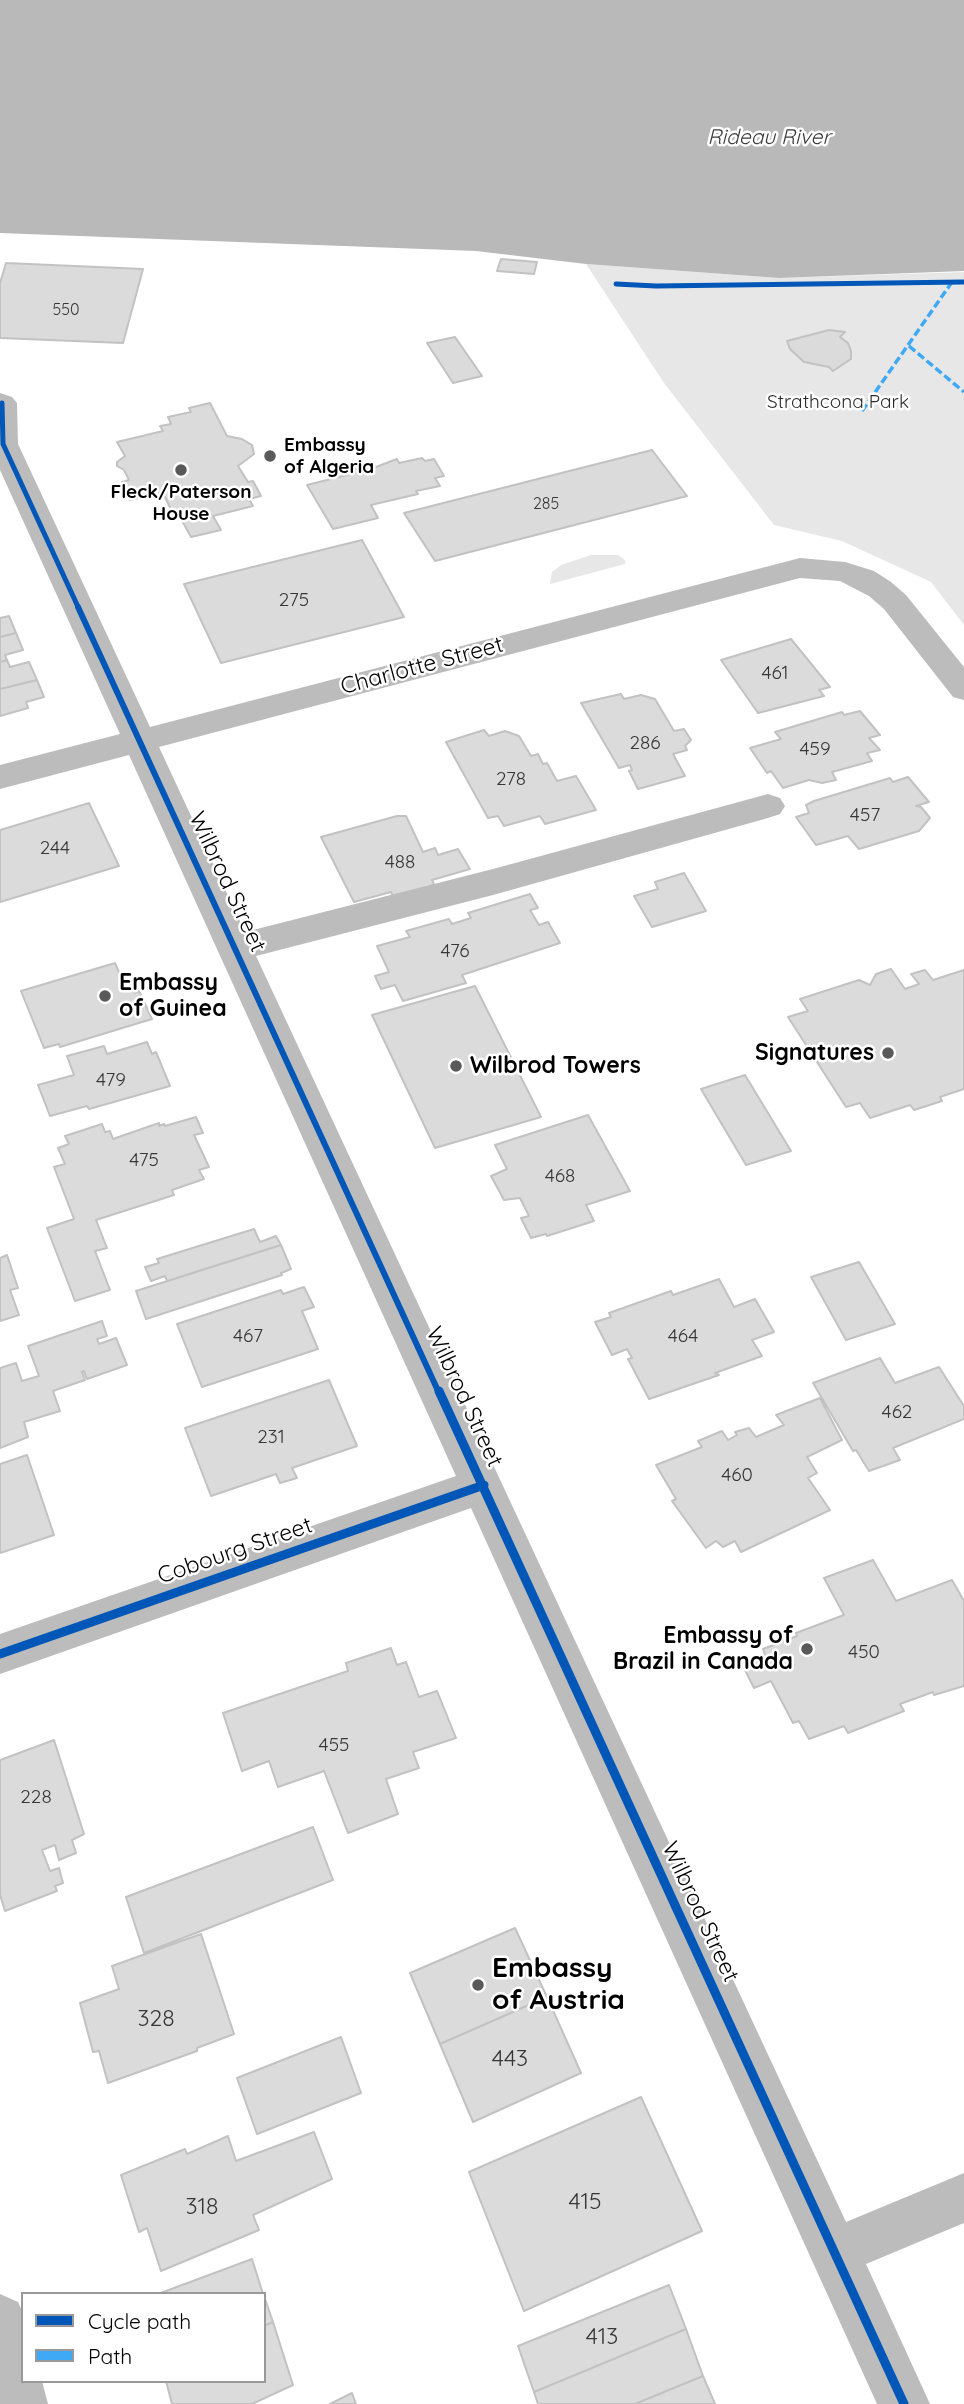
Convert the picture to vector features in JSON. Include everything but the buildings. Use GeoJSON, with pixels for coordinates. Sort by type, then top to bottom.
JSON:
{"type":"FeatureCollection","features":[{"type":"Feature","properties":{"kind":"street","name":"Wilbrod Street"},"geometry":{"type":"LineString","coordinates":[[1,402],[3,444],[484,1485],[904,2404]]}},
{"type":"Feature","properties":{"kind":"street","name":"Charlotte Street"},"geometry":{"type":"LineString","coordinates":[[0,777],[779,572],[823,568],[863,579],[895,601],[964,689]]}},
{"type":"Feature","properties":{"kind":"street"},"geometry":{"type":"LineString","coordinates":[[236,948],[493,882],[768,806]]}},
{"type":"Feature","properties":{"kind":"street","name":"Cobourg Street"},"geometry":{"type":"LineString","coordinates":[[0,1654],[484,1485]]}},
{"type":"Feature","properties":{"kind":"street"},"geometry":{"type":"LineString","coordinates":[[835,2252],[964,2198]]}},
{"type":"Feature","properties":{"kind":"street"},"geometry":{"type":"LineString","coordinates":[[0,2320],[22,2404]]}},
{"type":"Feature","properties":{"kind":"green space","name":"Strathcona Park"},"geometry":{"type":"Polygon","coordinates":[[[586,264],[779,278],[964,272],[964,625],[931,582],[842,541],[774,525],[664,383],[586,264]]]}},
{"type":"Feature","properties":{"kind":"green space"},"geometry":{"type":"Polygon","coordinates":[[[591,555],[618,555],[625,560],[625,564],[550,584],[552,572],[561,565],[591,555]]]}},
{"type":"Feature","properties":{"kind":"water","name":"Rideau River"},"geometry":{"type":"Polygon","coordinates":[[[0,0],[964,0],[964,271],[779,278],[586,264],[476,251],[0,233],[0,0]]]}},
{"type":"Feature","properties":{"kind":"marked path"},"geometry":{"type":"LineString","coordinates":[[862,411],[952,282]]}},
{"type":"Feature","properties":{"kind":"marked path"},"geometry":{"type":"LineString","coordinates":[[909,346],[964,392]]}},
{"type":"Feature","properties":{"kind":"cycle path"},"geometry":{"type":"LineString","coordinates":[[616,284],[656,286],[964,282]]}},
{"type":"Feature","properties":{"kind":"cycle path"},"geometry":{"type":"LineString","coordinates":[[2,403],[3,444],[904,2404]]}},
{"type":"Feature","properties":{"kind":"cycle path"},"geometry":{"type":"LineString","coordinates":[[0,1654],[484,1485]]}},
{"type":"Feature","properties":{"kind":"place","name":"Embassy of Algeria"},"geometry":{"type":"Point","coordinates":[270,456]}},
{"type":"Feature","properties":{"kind":"place","name":"Fleck/Paterson House"},"geometry":{"type":"Point","coordinates":[181,470]}},
{"type":"Feature","properties":{"kind":"place","name":"Embassy of Guinea"},"geometry":{"type":"Point","coordinates":[105,996]}},
{"type":"Feature","properties":{"kind":"place","name":"Signatures"},"geometry":{"type":"Point","coordinates":[888,1053]}},
{"type":"Feature","properties":{"kind":"place","name":"Wilbrod Towers"},"geometry":{"type":"Point","coordinates":[456,1066]}},
{"type":"Feature","properties":{"kind":"place","name":"Embassy of Brazil in Canada"},"geometry":{"type":"Point","coordinates":[807,1649]}},
{"type":"Feature","properties":{"kind":"place","name":"Embassy of Austria"},"geometry":{"type":"Point","coordinates":[478,1985]}}]}
